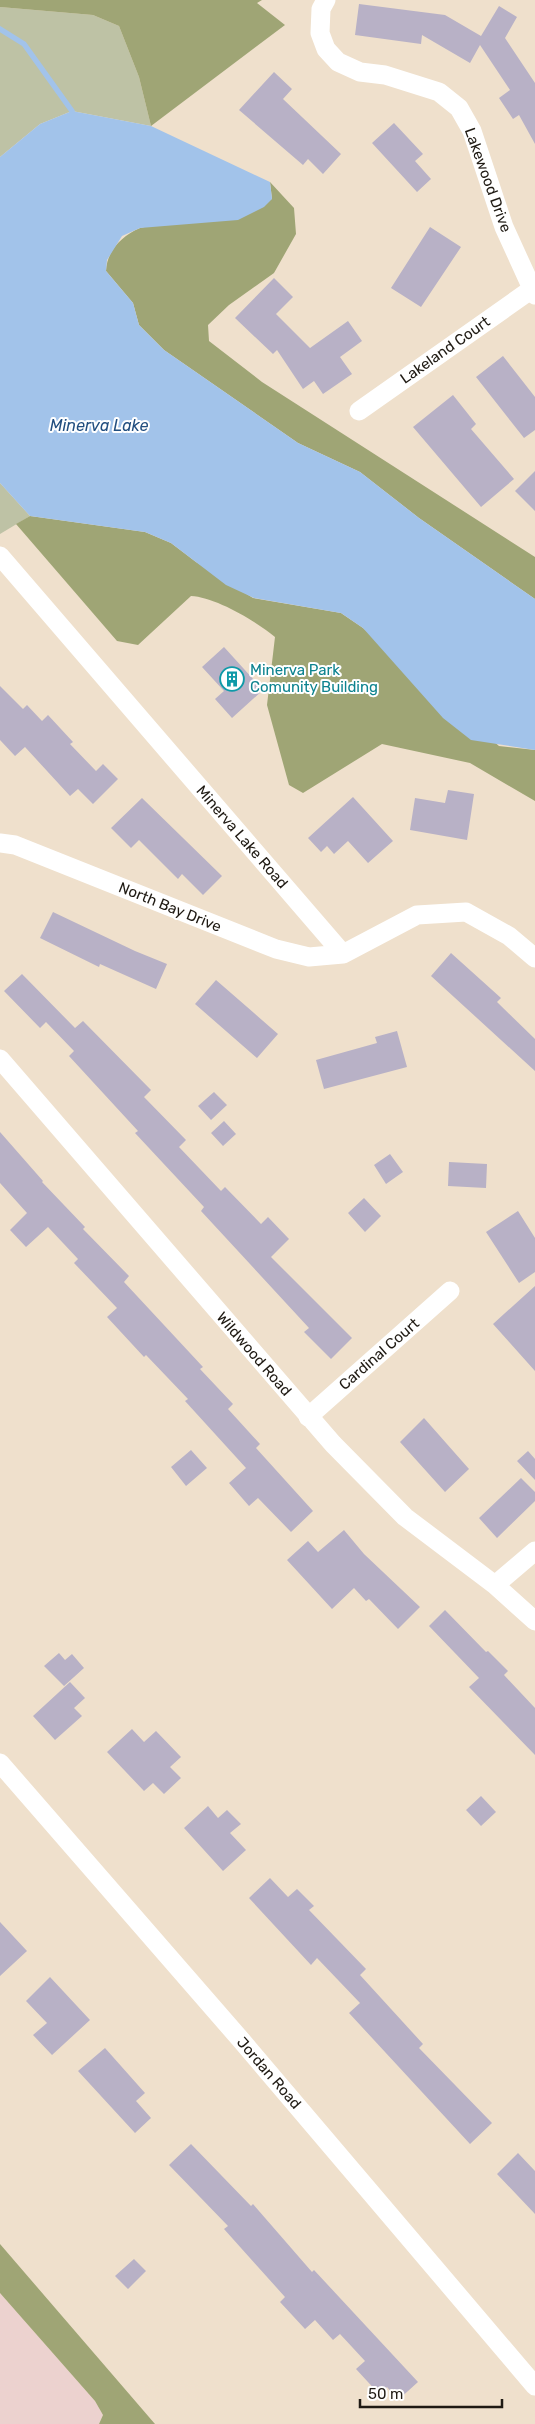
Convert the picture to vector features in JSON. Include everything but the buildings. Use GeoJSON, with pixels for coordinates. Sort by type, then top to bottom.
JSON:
{"type":"FeatureCollection","features":[{"type":"Feature","properties":{"kind":"street","name":"Lakewood Drive"},"geometry":{"type":"LineString","coordinates":[[326,0],[321,9],[320,33],[326,49],[338,62],[360,72],[385,75],[439,92],[459,108],[472,130],[504,227],[534,292]]}},
{"type":"Feature","properties":{"kind":"street","name":"Lakeland Court"},"geometry":{"type":"LineString","coordinates":[[358,411],[534,292]]}},
{"type":"Feature","properties":{"kind":"street","name":"Minerva Lake Road"},"geometry":{"type":"LineString","coordinates":[[0,556],[343,954]]}},
{"type":"Feature","properties":{"kind":"street","name":"North Bay Drive"},"geometry":{"type":"LineString","coordinates":[[0,843],[15,845],[276,949],[309,957],[343,954]]}},
{"type":"Feature","properties":{"kind":"street"},"geometry":{"type":"LineString","coordinates":[[343,954],[417,915],[466,912],[509,936],[535,958]]}},
{"type":"Feature","properties":{"kind":"street","name":"Wildwood Road"},"geometry":{"type":"LineString","coordinates":[[0,1059],[308,1417],[405,1517],[495,1585],[535,1621]]}},
{"type":"Feature","properties":{"kind":"street","name":"Cardinal Court"},"geometry":{"type":"LineString","coordinates":[[308,1417],[450,1291]]}},
{"type":"Feature","properties":{"kind":"street"},"geometry":{"type":"LineString","coordinates":[[495,1585],[535,1551]]}},
{"type":"Feature","properties":{"kind":"street","name":"Jordan Road"},"geometry":{"type":"LineString","coordinates":[[0,1762],[247,2047],[535,2386]]}},
{"type":"Feature","properties":{"kind":"shaded area"},"geometry":{"type":"Polygon","coordinates":[[[0,2293],[95,2401],[103,2415],[99,2424],[0,2424],[0,2293]]]}},
{"type":"Feature","properties":{"kind":"green space"},"geometry":{"type":"Polygon","coordinates":[[[0,0],[262,0],[257,3],[285,25],[151,126],[139,77],[119,26],[93,15],[0,7],[0,0]]]}},
{"type":"Feature","properties":{"kind":"green space"},"geometry":{"type":"Polygon","coordinates":[[[0,7],[93,15],[119,26],[139,77],[151,126],[72,111],[40,124],[0,157],[0,7]]]}},
{"type":"Feature","properties":{"kind":"green space"},"geometry":{"type":"Polygon","coordinates":[[[270,182],[294,208],[296,234],[274,273],[229,305],[208,325],[209,341],[262,382],[535,557],[535,599],[419,518],[360,472],[298,443],[164,350],[139,325],[133,303],[106,271],[112,250],[127,235],[140,228],[272,199],[270,182]]]}},
{"type":"Feature","properties":{"kind":"green space"},"geometry":{"type":"Polygon","coordinates":[[[0,483],[30,516],[0,534],[0,483]]]}},
{"type":"Feature","properties":{"kind":"green space"},"geometry":{"type":"Polygon","coordinates":[[[30,516],[145,532],[171,543],[196,562],[253,598],[341,613],[363,628],[499,746],[535,750],[535,801],[470,763],[382,744],[303,793],[289,785],[267,705],[275,637],[257,624],[223,605],[201,597],[191,596],[138,645],[117,641],[16,524],[30,516]]]}},
{"type":"Feature","properties":{"kind":"green space"},"geometry":{"type":"Polygon","coordinates":[[[0,2244],[155,2424],[99,2424],[103,2415],[95,2401],[0,2293],[0,2244]]]}},
{"type":"Feature","properties":{"kind":"water","name":"Minerva Lake"},"geometry":{"type":"Polygon","coordinates":[[[72,111],[151,126],[270,182],[272,199],[264,207],[238,220],[140,228],[122,236],[107,260],[106,271],[133,303],[139,325],[164,350],[298,443],[360,472],[419,518],[535,599],[535,750],[471,740],[443,718],[363,628],[341,613],[254,598],[226,585],[171,543],[145,532],[30,516],[0,483],[0,157],[40,124],[72,111]]]}},
{"type":"Feature","properties":{"kind":"waterway"},"geometry":{"type":"LineString","coordinates":[[0,29],[24,44],[72,111]]}},
{"type":"Feature","properties":{"kind":"place","name":"Minerva Park Comunity Building"},"geometry":{"type":"Point","coordinates":[232,679]}}]}
